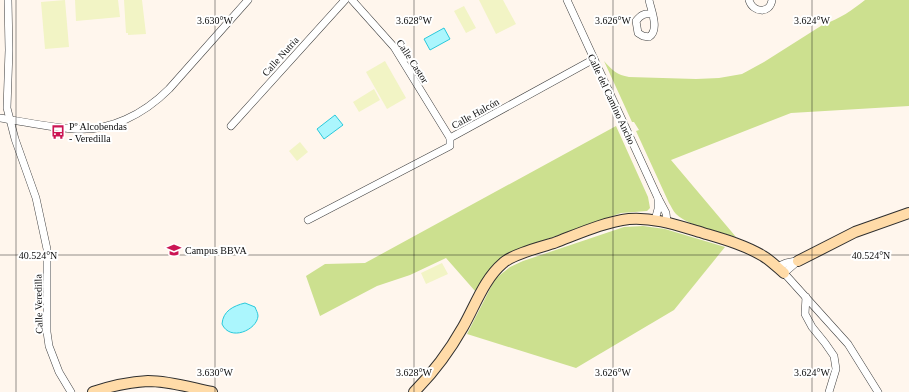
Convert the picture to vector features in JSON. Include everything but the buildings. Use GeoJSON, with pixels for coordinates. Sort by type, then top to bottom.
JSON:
{"type":"FeatureCollection","features":[{"type":"Feature","properties":{"kind":"street","name":"Calle Veredilla"},"geometry":{"type":"LineString","coordinates":[[8,0],[9,50],[6,100],[7,108],[14,139],[36,198],[47,249],[47,332],[49,346],[59,372],[71,392]]}},
{"type":"Feature","properties":{"kind":"street"},"geometry":{"type":"LineString","coordinates":[[0,118],[69,129],[85,130],[116,124],[144,110],[157,101],[248,0]]}},
{"type":"Feature","properties":{"kind":"street","name":"Calle Nutria"},"geometry":{"type":"LineString","coordinates":[[231,126],[345,0]]}},
{"type":"Feature","properties":{"kind":"street","name":"Calle Castor"},"geometry":{"type":"LineString","coordinates":[[352,0],[394,47],[450,138]]}},
{"type":"Feature","properties":{"kind":"street","name":"Calle del Camino Ancho"},"geometry":{"type":"LineString","coordinates":[[567,0],[666,213],[667,222]]}},
{"type":"Feature","properties":{"kind":"street"},"geometry":{"type":"LineString","coordinates":[[649,0],[652,14]]}},
{"type":"Feature","properties":{"kind":"street"},"geometry":{"type":"LineString","coordinates":[[749,0],[752,7],[757,10],[768,8],[772,0]]}},
{"type":"Feature","properties":{"kind":"street","name":"Calle Halcón"},"geometry":{"type":"LineString","coordinates":[[308,220],[450,146],[450,138],[594,59]]}},
{"type":"Feature","properties":{"kind":"street"},"geometry":{"type":"LineString","coordinates":[[655,220],[658,209],[658,198]]}},
{"type":"Feature","properties":{"kind":"street"},"geometry":{"type":"LineString","coordinates":[[780,270],[855,232],[909,213]]}},
{"type":"Feature","properties":{"kind":"street"},"geometry":{"type":"LineString","coordinates":[[414,392],[430,375],[462,329],[491,276],[504,262],[612,223],[630,219],[667,222],[723,239],[762,255],[780,270],[848,344],[878,392]]}},
{"type":"Feature","properties":{"kind":"street"},"geometry":{"type":"LineString","coordinates":[[806,297],[805,314],[812,327],[834,356],[836,369],[829,392]]}},
{"type":"Feature","properties":{"kind":"street"},"geometry":{"type":"LineString","coordinates":[[93,392],[122,384],[150,381],[172,383],[212,392]]}},
{"type":"Feature","properties":{"kind":"green space"},"geometry":{"type":"Polygon","coordinates":[[[65,0],[69,47],[45,49],[41,2],[65,0]]]}},
{"type":"Feature","properties":{"kind":"green space"},"geometry":{"type":"Polygon","coordinates":[[[75,0],[118,0],[120,17],[76,21],[75,0]]]}},
{"type":"Feature","properties":{"kind":"green space"},"geometry":{"type":"Polygon","coordinates":[[[124,0],[142,0],[146,34],[128,35],[128,33],[126,33],[124,0]]]}},
{"type":"Feature","properties":{"kind":"green space"},"geometry":{"type":"Polygon","coordinates":[[[479,0],[503,0],[516,24],[496,34],[479,0]]]}},
{"type":"Feature","properties":{"kind":"green space"},"geometry":{"type":"Polygon","coordinates":[[[865,0],[909,0],[909,106],[791,113],[671,160],[736,237],[688,222],[676,214],[669,203],[636,131],[639,130],[634,122],[632,122],[604,61],[615,72],[629,77],[696,79],[719,78],[742,74],[764,62],[824,24],[846,14],[865,0]]]}},
{"type":"Feature","properties":{"kind":"green space"},"geometry":{"type":"Polygon","coordinates":[[[464,6],[476,28],[466,33],[454,11],[464,6]]]}},
{"type":"Feature","properties":{"kind":"green space"},"geometry":{"type":"Polygon","coordinates":[[[385,61],[406,98],[387,109],[366,72],[385,61]]]}},
{"type":"Feature","properties":{"kind":"green space"},"geometry":{"type":"Polygon","coordinates":[[[374,89],[380,100],[359,112],[353,102],[374,89]]]}},
{"type":"Feature","properties":{"kind":"green space"},"geometry":{"type":"Polygon","coordinates":[[[616,126],[648,197],[650,208],[647,211],[621,213],[508,253],[489,270],[475,291],[446,258],[410,275],[377,286],[320,316],[306,276],[325,264],[365,263],[616,126]]]}},
{"type":"Feature","properties":{"kind":"green space"},"geometry":{"type":"Polygon","coordinates":[[[300,142],[308,152],[297,161],[289,151],[300,142]]]}},
{"type":"Feature","properties":{"kind":"green space"},"geometry":{"type":"Polygon","coordinates":[[[643,226],[665,229],[725,247],[674,310],[576,368],[467,334],[495,279],[510,267],[523,261],[624,227],[643,226]]]}},
{"type":"Feature","properties":{"kind":"green space"},"geometry":{"type":"Polygon","coordinates":[[[442,263],[448,274],[426,284],[421,273],[442,263]]]}},
{"type":"Feature","properties":{"kind":"water"},"geometry":{"type":"Polygon","coordinates":[[[444,28],[450,39],[430,50],[424,39],[444,28]]]}},
{"type":"Feature","properties":{"kind":"water"},"geometry":{"type":"Polygon","coordinates":[[[335,115],[343,125],[324,139],[317,129],[335,115]]]}},
{"type":"Feature","properties":{"kind":"water"},"geometry":{"type":"Polygon","coordinates":[[[245,303],[255,307],[258,315],[253,326],[243,332],[237,333],[226,329],[222,324],[224,316],[229,310],[245,303]]]}},
{"type":"Feature","properties":{"kind":"place","name":"Pº Alcobendas - Veredilla"},"geometry":{"type":"Point","coordinates":[58,132]}},
{"type":"Feature","properties":{"kind":"place","name":"Campus BBVA"},"geometry":{"type":"Point","coordinates":[174,250]}}]}
